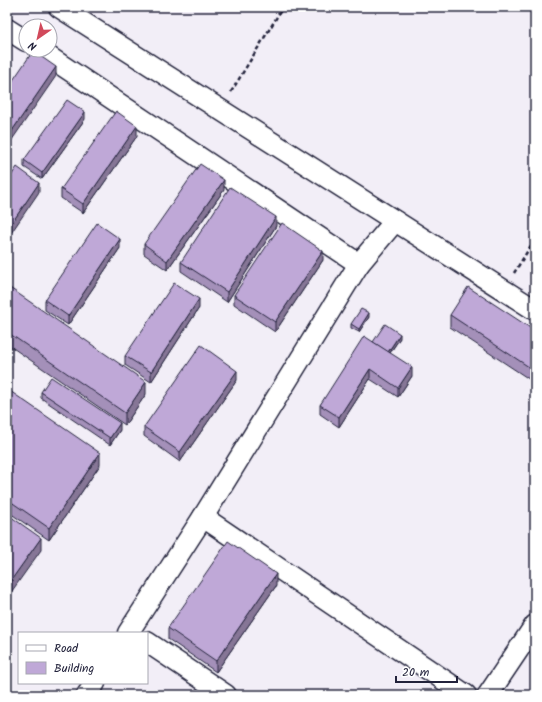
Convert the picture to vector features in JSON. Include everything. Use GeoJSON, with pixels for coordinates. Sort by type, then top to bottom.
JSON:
{"type":"FeatureCollection","features":[{"type":"Feature","properties":{"kind":"street"},"geometry":{"type":"LineString","coordinates":[[59,7],[535,310]]}},
{"type":"Feature","properties":{"kind":"street"},"geometry":{"type":"LineString","coordinates":[[7,28],[18,36]]}},
{"type":"Feature","properties":{"kind":"street"},"geometry":{"type":"LineString","coordinates":[[51,58],[359,264]]}},
{"type":"Feature","properties":{"kind":"street"},"geometry":{"type":"LineString","coordinates":[[130,632],[203,517],[359,264],[394,221]]}},
{"type":"Feature","properties":{"kind":"street"},"geometry":{"type":"LineString","coordinates":[[203,517],[466,695]]}},
{"type":"Feature","properties":{"kind":"street"},"geometry":{"type":"LineString","coordinates":[[488,695],[535,626]]}},
{"type":"Feature","properties":{"kind":"street"},"geometry":{"type":"LineString","coordinates":[[148,643],[226,695]]}},
{"type":"Feature","properties":{"kind":"street"},"geometry":{"type":"LineString","coordinates":[[87,695],[94,684]]}},
{"type":"Feature","properties":{"kind":"path"},"geometry":{"type":"LineString","coordinates":[[220,110],[283,7]]}},
{"type":"Feature","properties":{"kind":"path"},"geometry":{"type":"LineString","coordinates":[[504,290],[535,239]]}},
{"type":"Feature","properties":{"kind":"building"},"geometry":{"type":"Polygon","coordinates":[[[28,58],[43,58],[56,67],[7,138],[7,89],[28,58]]]}},
{"type":"Feature","properties":{"kind":"building"},"geometry":{"type":"Polygon","coordinates":[[[67,100],[85,112],[42,173],[24,160],[67,100]]]}},
{"type":"Feature","properties":{"kind":"building"},"geometry":{"type":"Polygon","coordinates":[[[116,111],[137,126],[83,204],[61,189],[116,111]]]}},
{"type":"Feature","properties":{"kind":"building"},"geometry":{"type":"Polygon","coordinates":[[[200,164],[224,180],[167,261],[144,244],[200,164]]]}},
{"type":"Feature","properties":{"kind":"building"},"geometry":{"type":"Polygon","coordinates":[[[17,167],[39,183],[7,230],[7,182],[17,167]]]}},
{"type":"Feature","properties":{"kind":"building"},"geometry":{"type":"Polygon","coordinates":[[[230,187],[276,217],[227,292],[181,262],[230,187]]]}},
{"type":"Feature","properties":{"kind":"building"},"geometry":{"type":"Polygon","coordinates":[[[97,223],[120,239],[68,316],[45,300],[97,223]]]}},
{"type":"Feature","properties":{"kind":"building"},"geometry":{"type":"Polygon","coordinates":[[[282,223],[323,251],[275,322],[234,295],[282,223]]]}},
{"type":"Feature","properties":{"kind":"building"},"geometry":{"type":"Polygon","coordinates":[[[174,283],[199,299],[151,372],[125,356],[174,283]]]}},
{"type":"Feature","properties":{"kind":"building"},"geometry":{"type":"Polygon","coordinates":[[[7,286],[146,382],[125,413],[7,332],[7,286]]]}},
{"type":"Feature","properties":{"kind":"building"},"geometry":{"type":"Polygon","coordinates":[[[468,287],[535,331],[535,371],[450,315],[468,287]]]}},
{"type":"Feature","properties":{"kind":"building"},"geometry":{"type":"Polygon","coordinates":[[[361,309],[369,313],[359,329],[351,324],[361,309]]]}},
{"type":"Feature","properties":{"kind":"building"},"geometry":{"type":"Polygon","coordinates":[[[385,324],[400,334],[388,352],[373,342],[385,324]]]}},
{"type":"Feature","properties":{"kind":"building"},"geometry":{"type":"Polygon","coordinates":[[[364,336],[412,367],[398,388],[370,369],[339,417],[320,405],[364,336]]]}},
{"type":"Feature","properties":{"kind":"building"},"geometry":{"type":"Polygon","coordinates":[[[201,345],[237,371],[180,452],[144,427],[201,345]]]}},
{"type":"Feature","properties":{"kind":"building"},"geometry":{"type":"Polygon","coordinates":[[[51,377],[120,423],[110,438],[41,392],[51,377]]]}},
{"type":"Feature","properties":{"kind":"building"},"geometry":{"type":"Polygon","coordinates":[[[7,389],[100,453],[49,528],[7,499],[7,389]]]}},
{"type":"Feature","properties":{"kind":"building"},"geometry":{"type":"Polygon","coordinates":[[[7,514],[41,538],[7,586],[7,514]]]}},
{"type":"Feature","properties":{"kind":"building"},"geometry":{"type":"Polygon","coordinates":[[[228,541],[276,574],[216,661],[168,628],[228,541]]]}}]}
